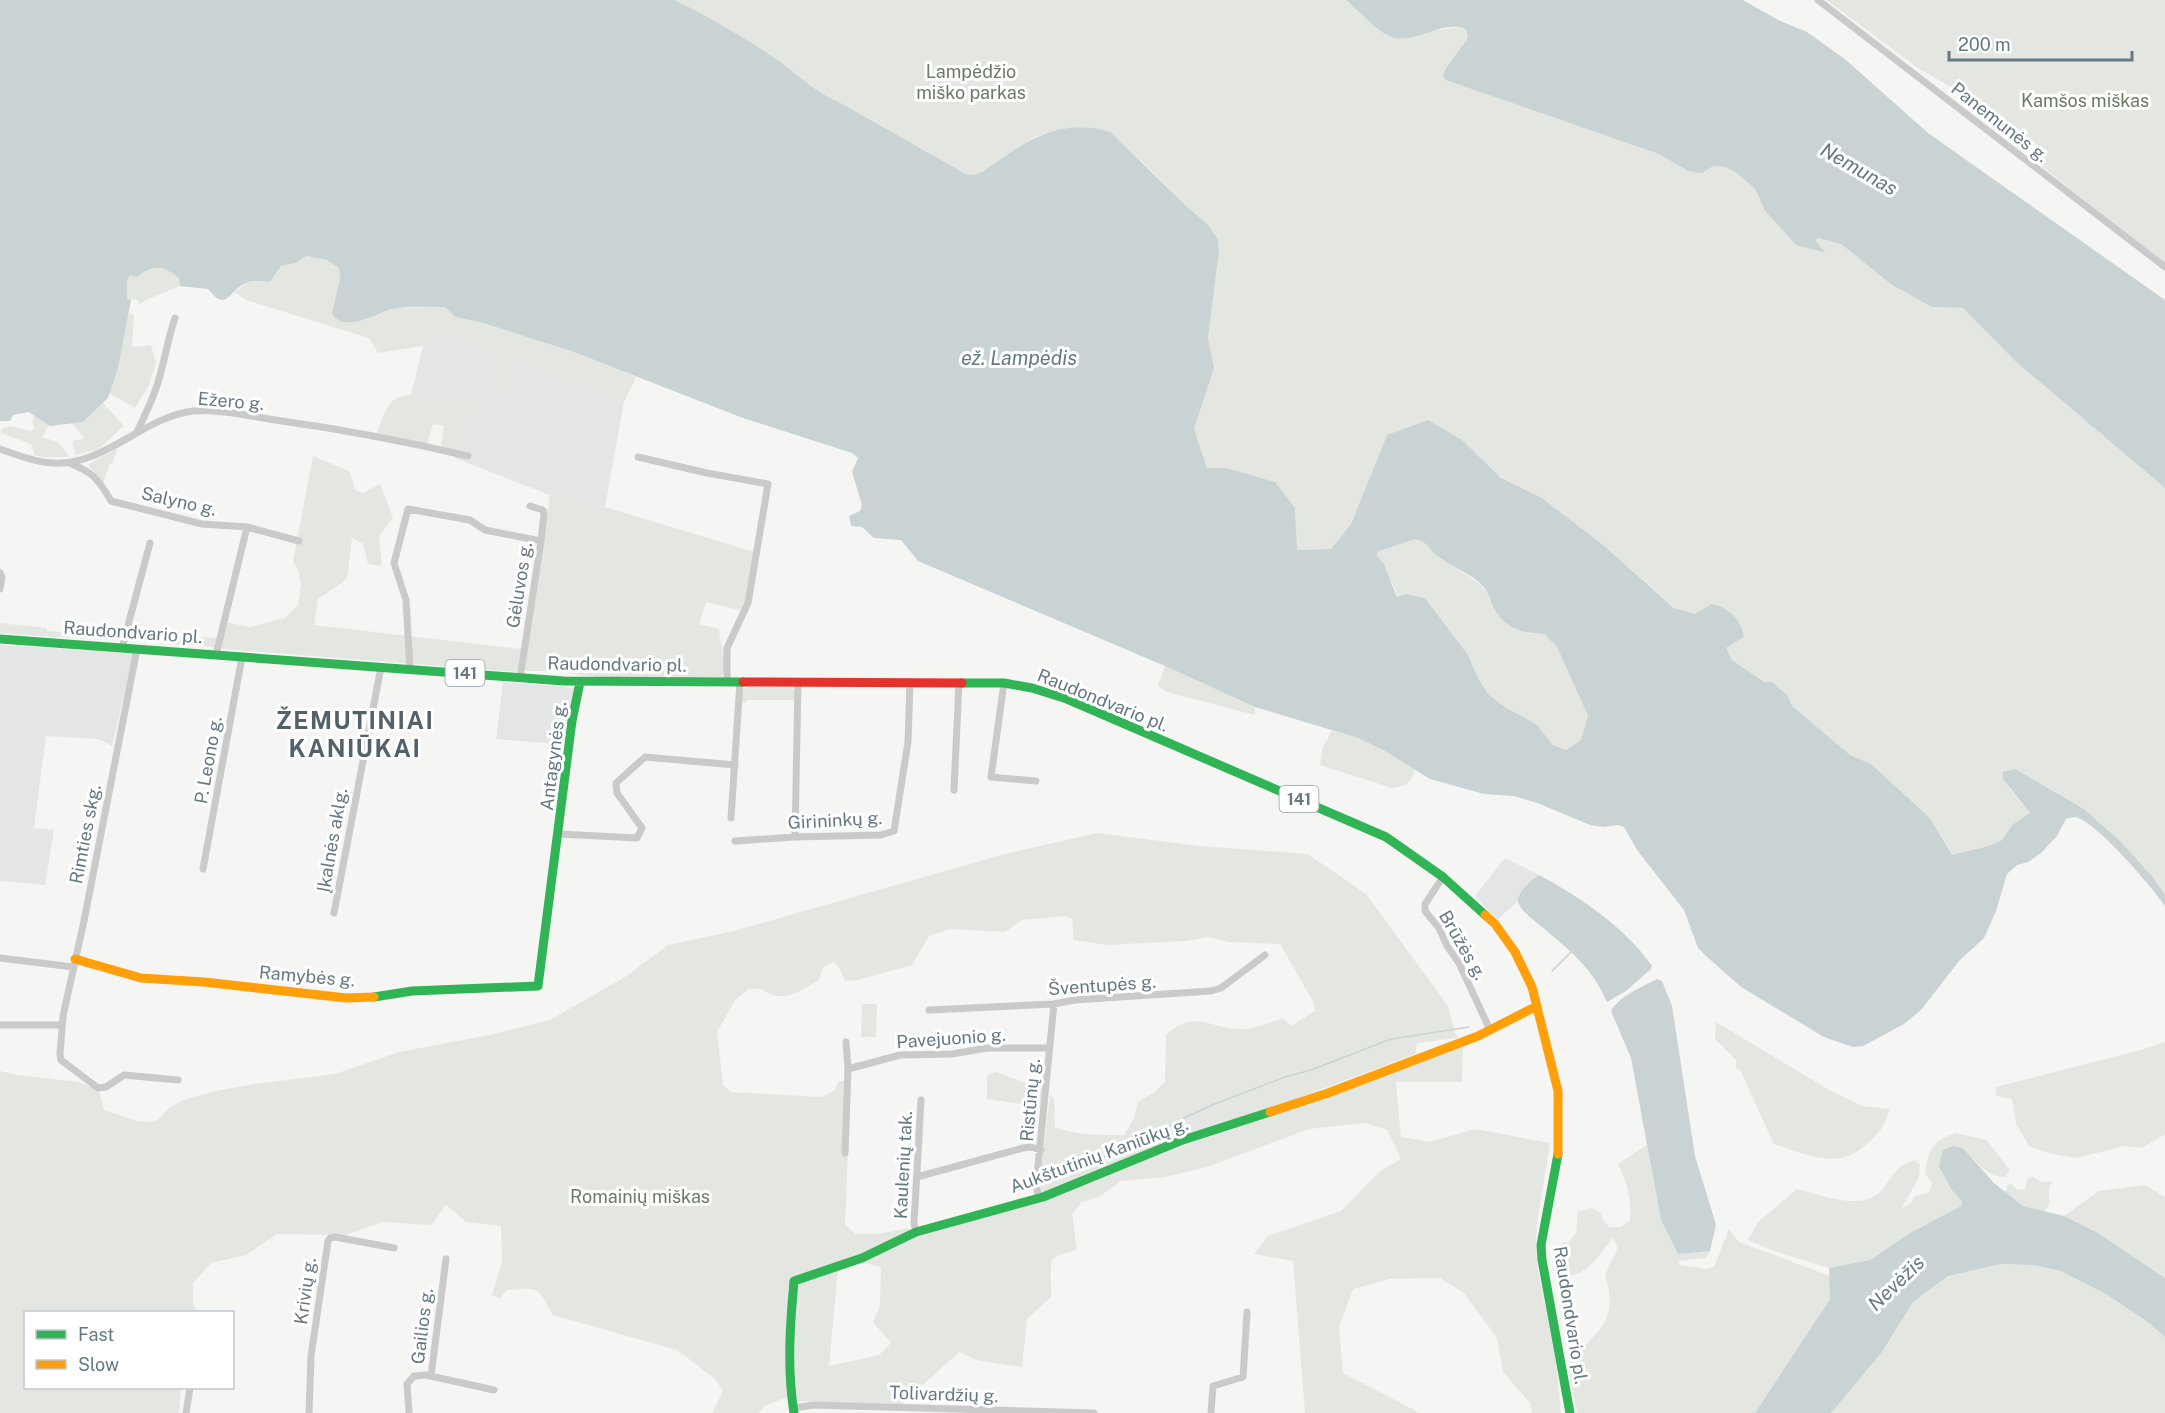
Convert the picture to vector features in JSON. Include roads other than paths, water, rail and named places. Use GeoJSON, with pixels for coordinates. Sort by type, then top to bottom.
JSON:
{"type":"FeatureCollection","features":[{"type":"Feature","properties":{"kind":"main road","name":"Raudondvario pl."},"geometry":{"type":"LineString","coordinates":[[0,639],[580,682],[1004,683],[1032,688],[1067,699],[1351,821],[1402,847],[1443,877],[1487,916],[1506,938],[1525,971],[1537,1006],[1558,1091],[1560,1127],[1557,1162],[1543,1228],[1542,1260],[1570,1413]]}},
{"type":"Feature","properties":{"kind":"main road","name":"Antagynės g."},"geometry":{"type":"LineString","coordinates":[[538,986],[572,721],[580,682]]}},
{"type":"Feature","properties":{"kind":"main road","name":"Ramybės g."},"geometry":{"type":"LineString","coordinates":[[74,963],[141,978],[204,982],[346,998],[368,998],[412,991],[455,988],[538,986]]}},
{"type":"Feature","properties":{"kind":"main road","name":"Aukštutinių Kaniūkų g."},"geometry":{"type":"LineString","coordinates":[[794,1410],[790,1388],[790,1317],[794,1281],[862,1258],[916,1232],[1039,1198],[1180,1141],[1328,1093],[1478,1036],[1537,1006]]}},
{"type":"Feature","properties":{"kind":"street","name":"Panemunės g."},"geometry":{"type":"LineString","coordinates":[[1818,0],[2165,267]]}},
{"type":"Feature","properties":{"kind":"street"},"geometry":{"type":"LineString","coordinates":[[137,432],[159,378],[175,318]]}},
{"type":"Feature","properties":{"kind":"street","name":"Ežero g."},"geometry":{"type":"LineString","coordinates":[[0,449],[41,462],[68,463],[93,456],[137,432],[176,415],[202,411],[358,432],[468,456]]}},
{"type":"Feature","properties":{"kind":"street"},"geometry":{"type":"LineString","coordinates":[[638,457],[768,484],[748,603],[727,648],[727,682]]}},
{"type":"Feature","properties":{"kind":"street","name":"Salyno g."},"geometry":{"type":"LineString","coordinates":[[68,463],[87,470],[98,478],[111,501],[202,524],[247,527],[299,540]]}},
{"type":"Feature","properties":{"kind":"street","name":"Gėluvos g."},"geometry":{"type":"LineString","coordinates":[[520,678],[541,541],[543,510],[530,506]]}},
{"type":"Feature","properties":{"kind":"street"},"geometry":{"type":"LineString","coordinates":[[410,669],[406,600],[394,562],[408,509],[470,520],[485,530],[541,541]]}},
{"type":"Feature","properties":{"kind":"street"},"geometry":{"type":"LineString","coordinates":[[216,655],[247,527]]}},
{"type":"Feature","properties":{"kind":"street"},"geometry":{"type":"LineString","coordinates":[[122,648],[150,543]]}},
{"type":"Feature","properties":{"kind":"street"},"geometry":{"type":"LineString","coordinates":[[0,573],[2,577],[0,589]]}},
{"type":"Feature","properties":{"kind":"street","name":"Rimties skg."},"geometry":{"type":"LineString","coordinates":[[137,649],[62,1025],[60,1054],[61,1060],[98,1088],[106,1087],[124,1076],[178,1080]]}},
{"type":"Feature","properties":{"kind":"street","name":"P. Leono g."},"geometry":{"type":"LineString","coordinates":[[203,869],[242,657]]}},
{"type":"Feature","properties":{"kind":"street","name":"Įkalnės aklg."},"geometry":{"type":"LineString","coordinates":[[333,913],[381,667]]}},
{"type":"Feature","properties":{"kind":"street"},"geometry":{"type":"LineString","coordinates":[[731,818],[740,682]]}},
{"type":"Feature","properties":{"kind":"street"},"geometry":{"type":"LineString","coordinates":[[795,837],[798,682]]}},
{"type":"Feature","properties":{"kind":"street","name":"Girininkų g."},"geometry":{"type":"LineString","coordinates":[[735,841],[881,835],[894,831],[908,742],[910,682]]}},
{"type":"Feature","properties":{"kind":"street"},"geometry":{"type":"LineString","coordinates":[[954,790],[959,682]]}},
{"type":"Feature","properties":{"kind":"street"},"geometry":{"type":"LineString","coordinates":[[1004,683],[991,777],[1036,781]]}},
{"type":"Feature","properties":{"kind":"street","name":"Antagynės g."},"geometry":{"type":"LineString","coordinates":[[559,834],[638,837],[642,828],[617,793],[616,783],[645,757],[735,765]]}},
{"type":"Feature","properties":{"kind":"street","name":"Brūžės g."},"geometry":{"type":"LineString","coordinates":[[1443,877],[1425,904],[1425,911],[1439,928],[1447,946],[1459,963],[1490,1030]]}},
{"type":"Feature","properties":{"kind":"street","name":"Šventupės g."},"geometry":{"type":"LineString","coordinates":[[929,1010],[1054,1004],[1075,1000],[1211,991],[1221,988],[1265,955]]}},
{"type":"Feature","properties":{"kind":"street"},"geometry":{"type":"LineString","coordinates":[[0,958],[74,963]]}},
{"type":"Feature","properties":{"kind":"street","name":"Ristūnų g."},"geometry":{"type":"LineString","coordinates":[[1039,1198],[1036,1186],[1054,1004]]}},
{"type":"Feature","properties":{"kind":"street"},"geometry":{"type":"LineString","coordinates":[[0,1025],[62,1025]]}},
{"type":"Feature","properties":{"kind":"street"},"geometry":{"type":"LineString","coordinates":[[844,1153],[848,1069],[846,1042]]}},
{"type":"Feature","properties":{"kind":"street","name":"Pavejuonio g."},"geometry":{"type":"LineString","coordinates":[[848,1069],[900,1055],[952,1054],[987,1048],[1049,1048]]}},
{"type":"Feature","properties":{"kind":"street","name":"Kaulenių tak."},"geometry":{"type":"LineString","coordinates":[[916,1232],[914,1224],[921,1100]]}},
{"type":"Feature","properties":{"kind":"street"},"geometry":{"type":"LineString","coordinates":[[917,1177],[1023,1148],[1031,1147],[1041,1150]]}},
{"type":"Feature","properties":{"kind":"street","name":"Krivių g."},"geometry":{"type":"LineString","coordinates":[[309,1413],[311,1356],[328,1241],[335,1237],[394,1248]]}},
{"type":"Feature","properties":{"kind":"street","name":"Gailios g."},"geometry":{"type":"LineString","coordinates":[[409,1413],[406,1384],[414,1376],[431,1376],[446,1259]]}},
{"type":"Feature","properties":{"kind":"street"},"geometry":{"type":"LineString","coordinates":[[1211,1413],[1214,1386],[1244,1377],[1248,1312]]}},
{"type":"Feature","properties":{"kind":"street"},"geometry":{"type":"LineString","coordinates":[[431,1376],[494,1390]]}},
{"type":"Feature","properties":{"kind":"street"},"geometry":{"type":"LineString","coordinates":[[186,1413],[190,1389]]}},
{"type":"Feature","properties":{"kind":"street","name":"Tolivardžių g."},"geometry":{"type":"LineString","coordinates":[[794,1410],[814,1405],[1094,1413]]}},
{"type":"Feature","properties":{"kind":"water","name":"ež. Lampėdis"},"geometry":{"type":"Polygon","coordinates":[[[0,0],[675,0],[752,43],[821,93],[966,174],[973,175],[982,172],[1026,143],[1056,130],[1090,128],[1110,132],[1208,225],[1218,239],[1219,251],[1208,338],[1214,368],[1194,429],[1207,468],[1227,468],[1275,482],[1295,508],[1297,550],[1331,549],[1351,524],[1387,435],[1428,420],[1462,440],[1501,478],[1542,498],[1602,544],[1674,608],[1695,614],[1712,604],[1729,611],[1740,625],[1744,637],[1726,648],[1732,660],[1765,682],[1772,682],[1788,696],[1792,706],[1850,755],[1871,764],[1930,818],[1952,855],[1989,846],[2002,840],[2012,825],[2030,813],[2003,779],[2003,772],[2015,769],[2084,809],[2120,841],[2152,876],[2165,895],[2165,906],[2137,871],[2096,830],[2075,817],[2066,819],[2057,836],[2041,853],[2028,862],[2017,865],[2007,874],[1996,911],[1984,938],[1959,961],[1921,1010],[1904,1024],[1863,1046],[1853,1047],[1824,1037],[1741,987],[1698,948],[1684,910],[1637,850],[1624,827],[1590,825],[1514,796],[1484,794],[1430,779],[1383,750],[1358,738],[1255,707],[1165,666],[918,561],[901,540],[874,538],[862,527],[851,526],[849,516],[860,511],[862,505],[852,472],[858,458],[852,453],[743,418],[571,351],[480,322],[455,317],[445,307],[397,308],[354,322],[338,319],[332,313],[340,279],[339,268],[327,260],[306,256],[295,263],[281,266],[270,282],[246,283],[224,300],[214,296],[208,289],[180,286],[179,278],[162,268],[153,268],[136,277],[130,275],[127,281],[127,299],[131,300],[118,368],[108,398],[83,422],[50,426],[29,412],[13,415],[10,421],[0,421],[0,0]],[[1419,540],[1377,552],[1397,597],[1406,594],[1425,598],[1468,655],[1479,680],[1489,695],[1505,707],[1536,724],[1553,745],[1566,750],[1581,740],[1588,716],[1557,647],[1544,634],[1521,631],[1508,625],[1498,615],[1484,587],[1440,558],[1419,540]]]}},
{"type":"Feature","properties":{"kind":"water","name":"Nemunas"},"geometry":{"type":"Polygon","coordinates":[[[1346,0],[1743,0],[1778,20],[1807,32],[1846,60],[1928,133],[2165,300],[2165,488],[2014,360],[1963,308],[1932,307],[1892,285],[1841,244],[1818,238],[1815,240],[1825,253],[1796,245],[1765,211],[1755,189],[1737,173],[1725,167],[1713,166],[1702,173],[1688,171],[1659,154],[1446,80],[1443,75],[1446,68],[1468,38],[1466,29],[1447,27],[1408,38],[1389,36],[1379,30],[1346,0]]]}},
{"type":"Feature","properties":{"kind":"water"},"geometry":{"type":"Polygon","coordinates":[[[1539,875],[1601,914],[1641,952],[1652,966],[1651,969],[1626,991],[1607,1002],[1585,966],[1520,906],[1518,900],[1520,893],[1539,875]]]}},
{"type":"Feature","properties":{"kind":"water"},"geometry":{"type":"Polygon","coordinates":[[[1657,979],[1662,981],[1672,1006],[1695,1156],[1716,1225],[1710,1251],[1678,1254],[1661,1220],[1631,1058],[1611,1011],[1625,996],[1657,979]]]}},
{"type":"Feature","properties":{"kind":"water","name":"Nevėžis"},"geometry":{"type":"Polygon","coordinates":[[[1953,1146],[1963,1148],[1994,1183],[2023,1206],[2064,1216],[2098,1233],[2165,1278],[2165,1337],[2148,1322],[2106,1294],[2061,1271],[2033,1265],[2001,1264],[1948,1276],[1913,1302],[1882,1352],[1831,1413],[1755,1413],[1830,1299],[1829,1268],[1870,1260],[1910,1233],[1961,1206],[1962,1201],[1951,1189],[1939,1166],[1943,1150],[1953,1146]]]}},
{"type":"Feature","properties":{"kind":"waterway"},"geometry":{"type":"LineString","coordinates":[[1552,971],[1572,951]]}},
{"type":"Feature","properties":{"kind":"waterway"},"geometry":{"type":"LineString","coordinates":[[1046,1166],[1088,1163],[1144,1141],[1212,1105],[1391,1039],[1469,1027]]}},
{"type":"Feature","properties":{"kind":"district","name":"ŽEMUTINIAI KANIŪKAI"},"geometry":{"type":"Point","coordinates":[355,734]}},
{"type":"Feature","properties":{"kind":"park label","name":"Lampėdžio miško parkas"},"geometry":{"type":"Point","coordinates":[971,82]}},
{"type":"Feature","properties":{"kind":"park label","name":"Kamšos miškas"},"geometry":{"type":"Point","coordinates":[2085,100]}},
{"type":"Feature","properties":{"kind":"park label","name":"Romainių miškas"},"geometry":{"type":"Point","coordinates":[640,1196]}}]}
